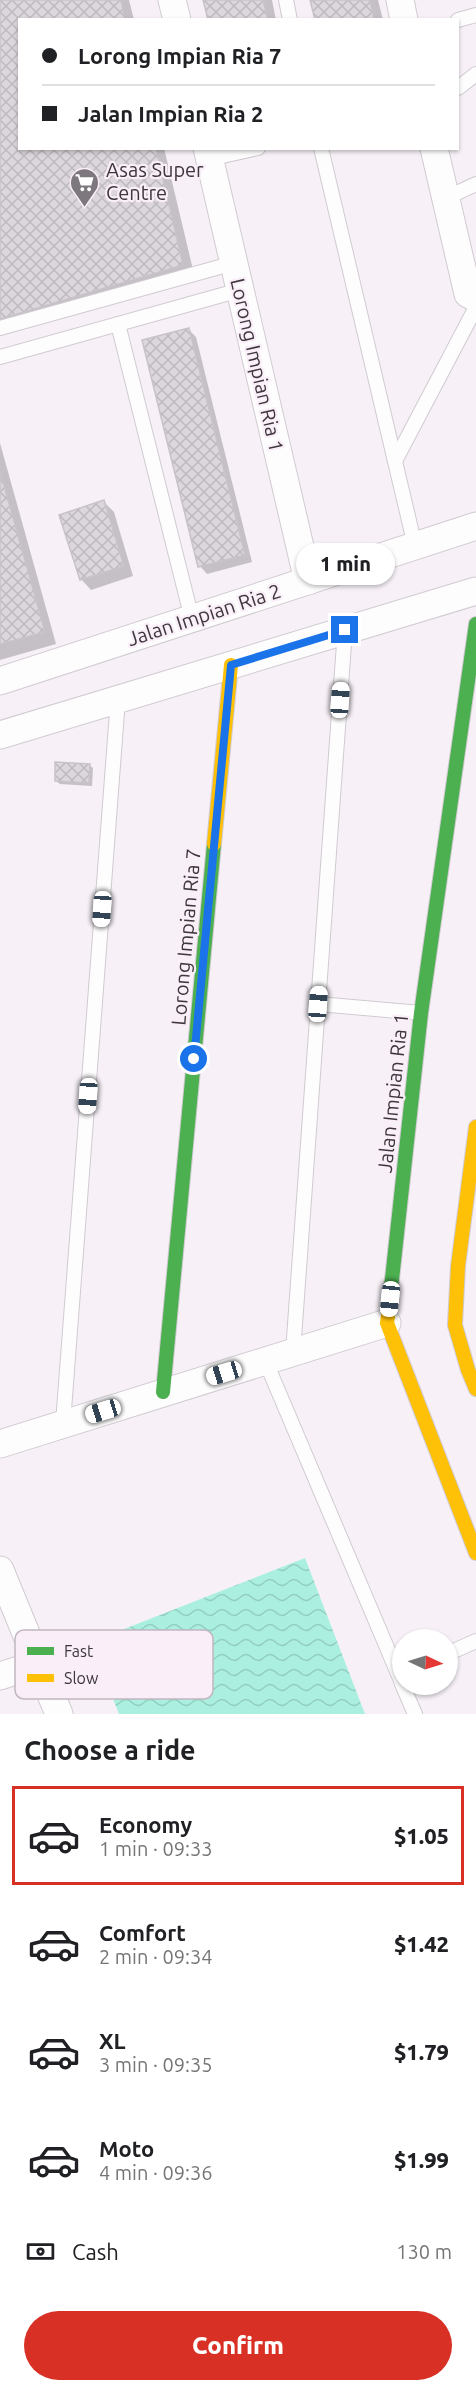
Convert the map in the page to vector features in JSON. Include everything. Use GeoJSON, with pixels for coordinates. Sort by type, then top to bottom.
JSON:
{"type":"FeatureCollection","features":[{"type":"Feature","properties":{"kind":"street"},"geometry":{"type":"LineString","coordinates":[[172,0],[176,18]]}},
{"type":"Feature","properties":{"kind":"street"},"geometry":{"type":"LineString","coordinates":[[400,0],[404,18]]}},
{"type":"Feature","properties":{"kind":"street"},"geometry":{"type":"LineString","coordinates":[[434,150],[468,294],[476,298]]}},
{"type":"Feature","properties":{"kind":"street","name":"Lorong Impian Ria 1"},"geometry":{"type":"LineString","coordinates":[[208,154],[308,581]]}},
{"type":"Feature","properties":{"kind":"street","name":"Jalan Impian Ria 2"},"geometry":{"type":"LineString","coordinates":[[0,681],[476,526]]}},
{"type":"Feature","properties":{"kind":"street"},"geometry":{"type":"LineString","coordinates":[[0,743],[0,735],[476,591]]}},
{"type":"Feature","properties":{"kind":"street","name":"Jalan Impian Ria 1"},"geometry":{"type":"LineString","coordinates":[[476,624],[421,1013],[387,1323],[476,1553]]}},
{"type":"Feature","properties":{"kind":"street","name":"Lorong Impian Ria 7"},"geometry":{"type":"LineString","coordinates":[[163,1392],[231,665]]}},
{"type":"Feature","properties":{"kind":"street"},"geometry":{"type":"LineString","coordinates":[[476,1127],[458,1266],[455,1325],[476,1389]]}},
{"type":"Feature","properties":{"kind":"street"},"geometry":{"type":"LineString","coordinates":[[0,1444],[387,1323]]}},
{"type":"Feature","properties":{"kind":"street"},"geometry":{"type":"LineString","coordinates":[[0,1570],[24,1630]]}},
{"type":"Feature","properties":{"kind":"street"},"geometry":{"type":"LineString","coordinates":[[0,1676],[15,1671]]}},
{"type":"Feature","properties":{"kind":"street"},"geometry":{"type":"LineString","coordinates":[[52,1699],[58,1714]]}},
{"type":"Feature","properties":{"kind":"lane"},"geometry":{"type":"LineString","coordinates":[[286,0],[290,18]]}},
{"type":"Feature","properties":{"kind":"lane"},"geometry":{"type":"LineString","coordinates":[[459,20],[476,15]]}},
{"type":"Feature","properties":{"kind":"lane"},"geometry":{"type":"LineString","coordinates":[[459,87],[476,74]]}},
{"type":"Feature","properties":{"kind":"lane"},"geometry":{"type":"LineString","coordinates":[[208,154],[241,150]]}},
{"type":"Feature","properties":{"kind":"lane"},"geometry":{"type":"LineString","coordinates":[[321,150],[415,546]]}},
{"type":"Feature","properties":{"kind":"lane"},"geometry":{"type":"LineString","coordinates":[[446,198],[476,184]]}},
{"type":"Feature","properties":{"kind":"lane"},"geometry":{"type":"LineString","coordinates":[[0,328],[234,263]]}},
{"type":"Feature","properties":{"kind":"lane"},"geometry":{"type":"LineString","coordinates":[[0,357],[240,290]]}},
{"type":"Feature","properties":{"kind":"lane"},"geometry":{"type":"LineString","coordinates":[[395,461],[476,307]]}},
{"type":"Feature","properties":{"kind":"lane"},"geometry":{"type":"LineString","coordinates":[[118,324],[192,619]]}},
{"type":"Feature","properties":{"kind":"lane"},"geometry":{"type":"LineString","coordinates":[[293,1352],[345,630]]}},
{"type":"Feature","properties":{"kind":"lane"},"geometry":{"type":"LineString","coordinates":[[63,1423],[118,699]]}},
{"type":"Feature","properties":{"kind":"lane"},"geometry":{"type":"LineString","coordinates":[[318,1004],[421,1013]]}},
{"type":"Feature","properties":{"kind":"lane"},"geometry":{"type":"LineString","coordinates":[[265,1360],[392,1658]]}},
{"type":"Feature","properties":{"kind":"lane"},"geometry":{"type":"LineString","coordinates":[[458,1649],[476,1641]]}},
{"type":"Feature","properties":{"kind":"lane"},"geometry":{"type":"LineString","coordinates":[[407,1695],[415,1714]]}},
{"type":"Feature","properties":{"kind":"water"},"geometry":{"type":"Polygon","coordinates":[[[305,1558],[365,1714],[119,1714],[113,1699],[213,1699],[213,1630],[122,1630],[305,1558]]]}},
{"type":"Feature","properties":{"kind":"building","name":"Asas Super Centre"},"geometry":{"type":"Polygon","coordinates":[[[0,0],[121,0],[125,18],[18,18],[18,150],[156,150],[183,265],[0,319],[0,0]]]}},
{"type":"Feature","properties":{"kind":"building"},"geometry":{"type":"Polygon","coordinates":[[[203,0],[263,0],[268,18],[208,18],[203,0]]]}},
{"type":"Feature","properties":{"kind":"building"},"geometry":{"type":"Polygon","coordinates":[[[310,0],[370,0],[374,18],[314,18],[310,0]]]}},
{"type":"Feature","properties":{"kind":"building"},"geometry":{"type":"Polygon","coordinates":[[[189,328],[245,555],[198,567],[142,340],[189,328]]]}},
{"type":"Feature","properties":{"kind":"building"},"geometry":{"type":"Polygon","coordinates":[[[0,471],[45,632],[0,644],[0,471]]]}},
{"type":"Feature","properties":{"kind":"building"},"geometry":{"type":"Polygon","coordinates":[[[104,500],[124,566],[80,580],[59,515],[104,500]]]}},
{"type":"Feature","properties":{"kind":"building"},"geometry":{"type":"Polygon","coordinates":[[[55,762],[90,764],[89,783],[55,781],[55,762]]]}},
{"type":"Feature","properties":{"kind":"traffic: fast"},"geometry":{"type":"LineString","coordinates":[[388,1316],[421,1013],[476,624]]}},
{"type":"Feature","properties":{"kind":"traffic: fast"},"geometry":{"type":"LineString","coordinates":[[163,1392],[214,844]]}},
{"type":"Feature","properties":{"kind":"traffic: slow"},"geometry":{"type":"LineString","coordinates":[[214,844],[231,665]]}},
{"type":"Feature","properties":{"kind":"traffic: slow"},"geometry":{"type":"LineString","coordinates":[[476,1127],[458,1266],[455,1325],[476,1389]]}},
{"type":"Feature","properties":{"kind":"traffic: slow"},"geometry":{"type":"LineString","coordinates":[[388,1316],[387,1323],[476,1553]]}},
{"type":"Feature","properties":{"kind":"place","name":"Asas Super Centre"},"geometry":{"type":"Point","coordinates":[85,208]}},
{"type":"Feature","properties":{"kind":"route"},"geometry":{"type":"LineString","coordinates":[[194,1059],[231,665],[345,630]]}}]}
